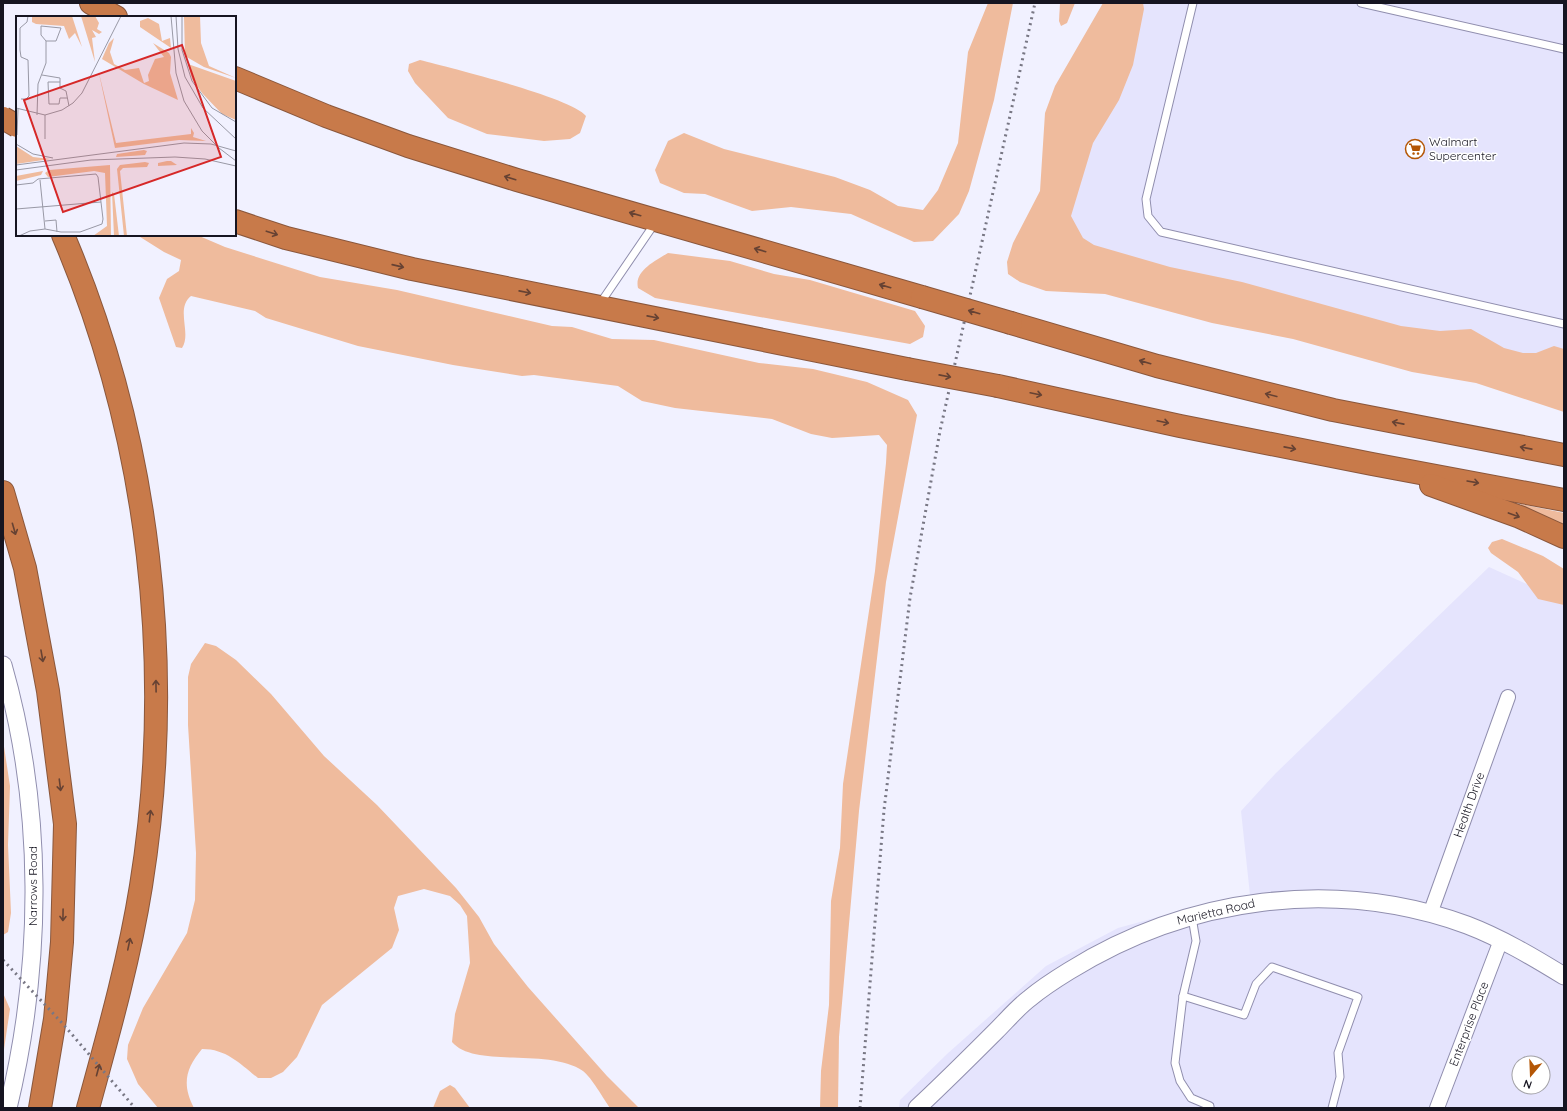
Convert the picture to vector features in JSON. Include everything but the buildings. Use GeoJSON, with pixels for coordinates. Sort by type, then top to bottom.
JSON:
{"type":"FeatureCollection","features":[{"type":"Feature","properties":{"kind":"highway"},"geometry":{"type":"LineString","coordinates":[[91,3],[114,16]]}},
{"type":"Feature","properties":{"kind":"highway"},"geometry":{"type":"LineString","coordinates":[[236,78],[326,116],[408,146],[656,221],[1157,366],[1333,410],[1564,456]]}},
{"type":"Feature","properties":{"kind":"highway"},"geometry":{"type":"LineString","coordinates":[[3,108],[16,132]]}},
{"type":"Feature","properties":{"kind":"highway"},"geometry":{"type":"LineString","coordinates":[[3,118],[16,125]]}},
{"type":"Feature","properties":{"kind":"highway"},"geometry":{"type":"LineString","coordinates":[[236,221],[286,238],[360,257],[998,386],[1180,426],[1564,500]]}},
{"type":"Feature","properties":{"kind":"highway"},"geometry":{"type":"LineString","coordinates":[[63,236],[84,285],[119,400],[138,487],[147,546],[154,616],[156,701],[153,792],[141,886],[118,995],[88,1108]]}},
{"type":"Feature","properties":{"kind":"highway"},"geometry":{"type":"LineString","coordinates":[[1372,464],[1520,517],[1564,537]]}},
{"type":"Feature","properties":{"kind":"highway"},"geometry":{"type":"LineString","coordinates":[[3,492],[25,568],[48,691],[65,824],[62,942],[54,1019],[40,1108]]}},
{"type":"Feature","properties":{"kind":"street","name":"Narrows Road"},"geometry":{"type":"LineString","coordinates":[[3,666],[24,762],[34,858],[33,938],[26,1015],[17,1071],[8,1108]]}},
{"type":"Feature","properties":{"kind":"street","name":"Health Drive"},"geometry":{"type":"LineString","coordinates":[[1430,914],[1508,696]]}},
{"type":"Feature","properties":{"kind":"street","name":"Marietta Road"},"geometry":{"type":"LineString","coordinates":[[917,1108],[1030,998],[1099,952],[1144,931],[1192,916],[1267,901],[1340,899],[1374,902],[1430,914],[1467,925],[1526,953],[1564,976]]}},
{"type":"Feature","properties":{"kind":"street","name":"Enterprise Place"},"geometry":{"type":"LineString","coordinates":[[1437,1108],[1501,940]]}},
{"type":"Feature","properties":{"kind":"lane"},"geometry":{"type":"LineString","coordinates":[[1193,3],[1146,199],[1148,216],[1161,232],[1564,324]]}},
{"type":"Feature","properties":{"kind":"lane"},"geometry":{"type":"LineString","coordinates":[[1361,3],[1564,49]]}},
{"type":"Feature","properties":{"kind":"lane"},"geometry":{"type":"LineString","coordinates":[[598,306],[656,221]]}},
{"type":"Feature","properties":{"kind":"lane"},"geometry":{"type":"LineString","coordinates":[[1192,916],[1196,941],[1183,996],[1175,1062],[1180,1081],[1191,1098],[1210,1106],[1210,1108]]}},
{"type":"Feature","properties":{"kind":"lane"},"geometry":{"type":"LineString","coordinates":[[1183,996],[1244,1015],[1256,984],[1272,966],[1358,997],[1338,1053],[1340,1077],[1332,1108]]}},
{"type":"Feature","properties":{"kind":"shaded area"},"geometry":{"type":"Polygon","coordinates":[[[988,3],[1013,3],[994,100],[969,191],[959,214],[933,241],[914,242],[851,214],[791,207],[752,211],[705,194],[684,193],[660,183],[655,170],[668,141],[684,133],[724,149],[835,177],[870,190],[898,206],[923,210],[938,190],[958,143],[968,52],[988,3]]]}},
{"type":"Feature","properties":{"kind":"shaded area"},"geometry":{"type":"Polygon","coordinates":[[[1060,3],[1075,3],[1067,23],[1061,26],[1059,21],[1060,3]]]}},
{"type":"Feature","properties":{"kind":"shaded area"},"geometry":{"type":"Polygon","coordinates":[[[1103,3],[1143,3],[1144,9],[1133,65],[1119,100],[1093,143],[1071,216],[1083,238],[1094,245],[1170,267],[1242,282],[1401,326],[1440,331],[1471,329],[1504,348],[1523,353],[1536,353],[1554,346],[1564,349],[1564,412],[1476,383],[1412,372],[1293,339],[1212,323],[1105,294],[1046,291],[1020,282],[1008,274],[1007,262],[1013,243],[1040,191],[1045,113],[1055,86],[1103,3]]]}},
{"type":"Feature","properties":{"kind":"shaded area"},"geometry":{"type":"Polygon","coordinates":[[[1131,3],[1564,3],[1564,382],[1056,253],[1131,3]]]}},
{"type":"Feature","properties":{"kind":"shaded area"},"geometry":{"type":"Polygon","coordinates":[[[420,60],[482,76],[535,92],[576,108],[586,116],[580,133],[570,139],[544,141],[487,134],[448,118],[415,83],[408,71],[409,64],[420,60]]]}},
{"type":"Feature","properties":{"kind":"shaded area"},"geometry":{"type":"Polygon","coordinates":[[[139,236],[199,236],[225,247],[320,277],[397,290],[552,326],[572,327],[612,339],[654,340],[759,363],[813,369],[867,382],[908,400],[917,415],[886,582],[859,811],[839,1037],[838,1108],[820,1108],[821,1071],[829,1005],[831,901],[840,848],[843,784],[875,571],[887,445],[879,435],[832,438],[811,434],[772,419],[675,408],[642,401],[618,386],[534,375],[522,376],[453,365],[358,346],[266,318],[255,311],[191,296],[186,301],[184,308],[185,342],[182,348],[176,347],[159,298],[167,279],[179,271],[181,260],[164,252],[139,236]]]}},
{"type":"Feature","properties":{"kind":"shaded area"},"geometry":{"type":"Polygon","coordinates":[[[668,253],[730,261],[774,274],[810,280],[915,311],[925,326],[923,337],[910,344],[655,298],[638,288],[639,276],[657,259],[668,253]]]}},
{"type":"Feature","properties":{"kind":"shaded area"},"geometry":{"type":"Polygon","coordinates":[[[1521,504],[1564,513],[1564,527],[1521,509],[1521,504]]]}},
{"type":"Feature","properties":{"kind":"shaded area"},"geometry":{"type":"Polygon","coordinates":[[[1502,539],[1543,556],[1564,569],[1564,605],[1538,599],[1518,572],[1491,553],[1488,548],[1492,542],[1502,539]]]}},
{"type":"Feature","properties":{"kind":"shaded area"},"geometry":{"type":"Polygon","coordinates":[[[1489,567],[1564,601],[1564,1108],[899,1108],[900,1100],[947,1054],[1046,966],[1118,928],[1206,904],[1250,895],[1241,811],[1276,773],[1489,567]]]}},
{"type":"Feature","properties":{"kind":"shaded area"},"geometry":{"type":"Polygon","coordinates":[[[205,643],[216,646],[236,660],[271,694],[324,756],[377,805],[456,888],[479,917],[494,944],[528,987],[607,1076],[639,1108],[610,1108],[594,1083],[586,1074],[569,1064],[533,1058],[477,1055],[463,1050],[452,1042],[455,1014],[470,963],[467,916],[460,905],[450,896],[424,889],[398,896],[394,908],[399,930],[392,948],[322,1005],[297,1057],[283,1072],[271,1078],[258,1078],[226,1054],[202,1049],[192,1063],[187,1077],[188,1092],[194,1108],[158,1108],[138,1084],[127,1059],[128,1045],[143,1008],[187,933],[195,900],[196,853],[188,725],[188,677],[191,664],[205,643]]]}},
{"type":"Feature","properties":{"kind":"shaded area"},"geometry":{"type":"Polygon","coordinates":[[[3,740],[10,786],[8,845],[11,913],[8,932],[3,935],[3,740]]]}},
{"type":"Feature","properties":{"kind":"shaded area"},"geometry":{"type":"Polygon","coordinates":[[[3,993],[10,1009],[3,1056],[3,993]]]}},
{"type":"Feature","properties":{"kind":"shaded area"},"geometry":{"type":"Polygon","coordinates":[[[450,1085],[455,1088],[470,1108],[433,1108],[440,1091],[450,1085]]]}},
{"type":"Feature","properties":{"kind":"railway"},"geometry":{"type":"LineString","coordinates":[[860,1108],[884,810],[910,598],[940,431],[1035,3]]}},
{"type":"Feature","properties":{"kind":"railway"},"geometry":{"type":"LineString","coordinates":[[3,960],[63,1024],[135,1108]]}},
{"type":"Feature","properties":{"kind":"place","name":"Walmart Supercenter"},"geometry":{"type":"Point","coordinates":[1415,149]}}]}
